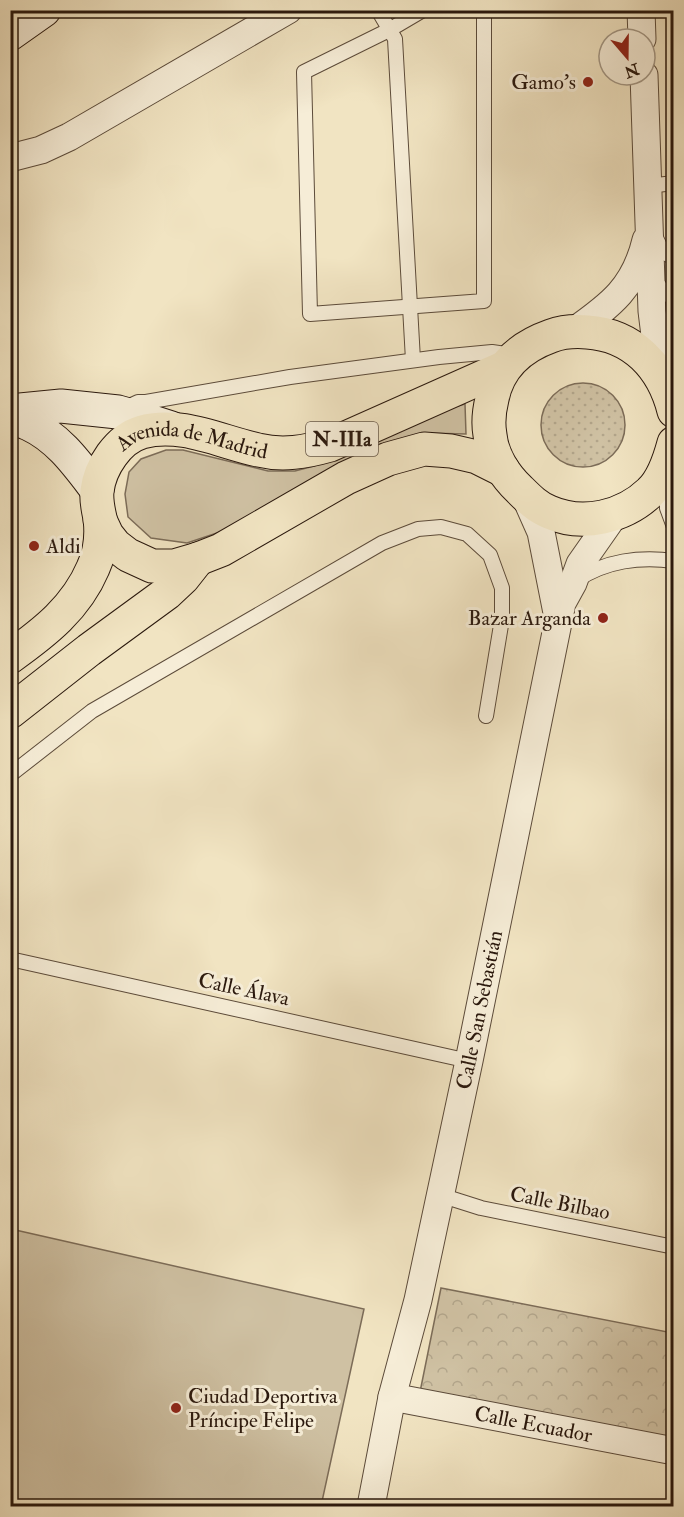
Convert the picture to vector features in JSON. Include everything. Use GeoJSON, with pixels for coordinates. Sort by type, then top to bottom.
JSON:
{"type":"FeatureCollection","features":[{"type":"Feature","properties":{"kind":"highway","name":"N-IIIa"},"geometry":{"type":"LineString","coordinates":[[660,364],[620,339],[599,333],[574,331],[552,335],[533,343],[510,361],[494,388],[489,421],[490,436],[494,452],[512,483],[534,504],[566,518],[590,519],[615,514],[629,507],[652,491],[669,456]]}},
{"type":"Feature","properties":{"kind":"highway","name":"Avenida de Madrid"},"geometry":{"type":"LineString","coordinates":[[10,657],[39,636],[83,589],[99,551],[99,505],[107,462],[115,450],[127,439],[140,432],[171,429],[199,434],[260,451],[305,452],[330,445],[510,361]]}},
{"type":"Feature","properties":{"kind":"highway"},"geometry":{"type":"LineString","coordinates":[[660,364],[674,411]]}},
{"type":"Feature","properties":{"kind":"highway","name":"N-IIIa"},"geometry":{"type":"LineString","coordinates":[[99,505],[107,535],[115,545],[128,555],[152,566],[174,566],[221,550],[346,478],[388,459],[424,449],[451,451],[477,457],[503,470]]}},
{"type":"Feature","properties":{"kind":"highway","name":"N-IIIa"},"geometry":{"type":"LineString","coordinates":[[10,712],[167,593],[198,559]]}},
{"type":"Feature","properties":{"kind":"main road"},"geometry":{"type":"LineString","coordinates":[[10,34],[44,10]]}},
{"type":"Feature","properties":{"kind":"main road"},"geometry":{"type":"LineString","coordinates":[[10,411],[61,406],[118,412],[143,418],[171,429]]}},
{"type":"Feature","properties":{"kind":"main road"},"geometry":{"type":"LineString","coordinates":[[10,420],[17,419],[53,438],[68,453],[99,505]]}},
{"type":"Feature","properties":{"kind":"street"},"geometry":{"type":"LineString","coordinates":[[10,158],[41,150],[69,138],[288,10]]}},
{"type":"Feature","properties":{"kind":"street"},"geometry":{"type":"LineString","coordinates":[[641,10],[642,27]]}},
{"type":"Feature","properties":{"kind":"street"},"geometry":{"type":"LineString","coordinates":[[574,331],[614,301],[624,290],[640,261],[661,184],[646,87]]}},
{"type":"Feature","properties":{"kind":"street"},"geometry":{"type":"LineString","coordinates":[[650,225],[652,311],[660,364]]}},
{"type":"Feature","properties":{"kind":"street"},"geometry":{"type":"LineString","coordinates":[[525,495],[541,532],[558,620]]}},
{"type":"Feature","properties":{"kind":"street"},"geometry":{"type":"LineString","coordinates":[[558,620],[562,603],[580,564],[615,514]]}},
{"type":"Feature","properties":{"kind":"street","name":"Calle San Sebastián"},"geometry":{"type":"LineString","coordinates":[[371,1506],[393,1397],[418,1300],[469,1061],[558,620]]}},
{"type":"Feature","properties":{"kind":"street","name":"Calle San Sebastián"},"geometry":{"type":"LineString","coordinates":[[354,1506],[393,1397]]}},
{"type":"Feature","properties":{"kind":"street","name":"Calle Ecuador"},"geometry":{"type":"LineString","coordinates":[[393,1397],[674,1451]]}},
{"type":"Feature","properties":{"kind":"lane"},"geometry":{"type":"LineString","coordinates":[[378,10],[395,39],[413,360]]}},
{"type":"Feature","properties":{"kind":"lane"},"geometry":{"type":"LineString","coordinates":[[423,10],[389,30],[304,72],[310,314],[484,301],[484,10]]}},
{"type":"Feature","properties":{"kind":"lane"},"geometry":{"type":"LineString","coordinates":[[650,225],[663,252],[674,258]]}},
{"type":"Feature","properties":{"kind":"lane"},"geometry":{"type":"LineString","coordinates":[[652,275],[664,292],[674,299]]}},
{"type":"Feature","properties":{"kind":"lane"},"geometry":{"type":"LineString","coordinates":[[118,412],[138,402],[413,360],[492,352],[510,361]]}},
{"type":"Feature","properties":{"kind":"lane"},"geometry":{"type":"LineString","coordinates":[[669,456],[667,508],[674,527]]}},
{"type":"Feature","properties":{"kind":"lane"},"geometry":{"type":"LineString","coordinates":[[10,776],[92,711],[382,543],[418,529],[441,527],[467,534],[490,555],[502,588],[502,619],[486,716]]}},
{"type":"Feature","properties":{"kind":"lane"},"geometry":{"type":"LineString","coordinates":[[573,583],[589,572],[606,565],[649,559],[674,561]]}},
{"type":"Feature","properties":{"kind":"lane","name":"Calle Álava"},"geometry":{"type":"LineString","coordinates":[[10,959],[469,1061]]}},
{"type":"Feature","properties":{"kind":"lane","name":"Calle Bilbao"},"geometry":{"type":"LineString","coordinates":[[440,1195],[481,1208],[674,1247]]}},
{"type":"Feature","properties":{"kind":"green space"},"geometry":{"type":"Polygon","coordinates":[[[583,383],[599,386],[613,395],[622,409],[625,425],[622,441],[613,455],[599,464],[583,467],[567,464],[553,455],[544,441],[541,425],[544,409],[553,395],[567,386],[583,383]]]}},
{"type":"Feature","properties":{"kind":"green space"},"geometry":{"type":"Polygon","coordinates":[[[465,404],[466,434],[426,433],[235,527],[187,543],[151,538],[128,517],[125,494],[129,472],[141,459],[166,450],[183,450],[268,471],[295,471],[314,466],[450,408],[465,404]]]}},
{"type":"Feature","properties":{"kind":"green space","name":"Ciudad Deportiva Príncipe Felipe"},"geometry":{"type":"Polygon","coordinates":[[[11,1229],[364,1309],[321,1506],[11,1506],[11,1229]]]}},
{"type":"Feature","properties":{"kind":"green space"},"geometry":{"type":"Polygon","coordinates":[[[441,1288],[673,1333],[673,1441],[420,1392],[441,1288]]]}},
{"type":"Feature","properties":{"kind":"place","name":"Gamo's"},"geometry":{"type":"Point","coordinates":[588,82]}},
{"type":"Feature","properties":{"kind":"place","name":"Aldi"},"geometry":{"type":"Point","coordinates":[34,546]}},
{"type":"Feature","properties":{"kind":"place","name":"Bazar Arganda"},"geometry":{"type":"Point","coordinates":[603,618]}},
{"type":"Feature","properties":{"kind":"place","name":"Ciudad Deportiva Príncipe Felipe"},"geometry":{"type":"Point","coordinates":[176,1408]}}]}
